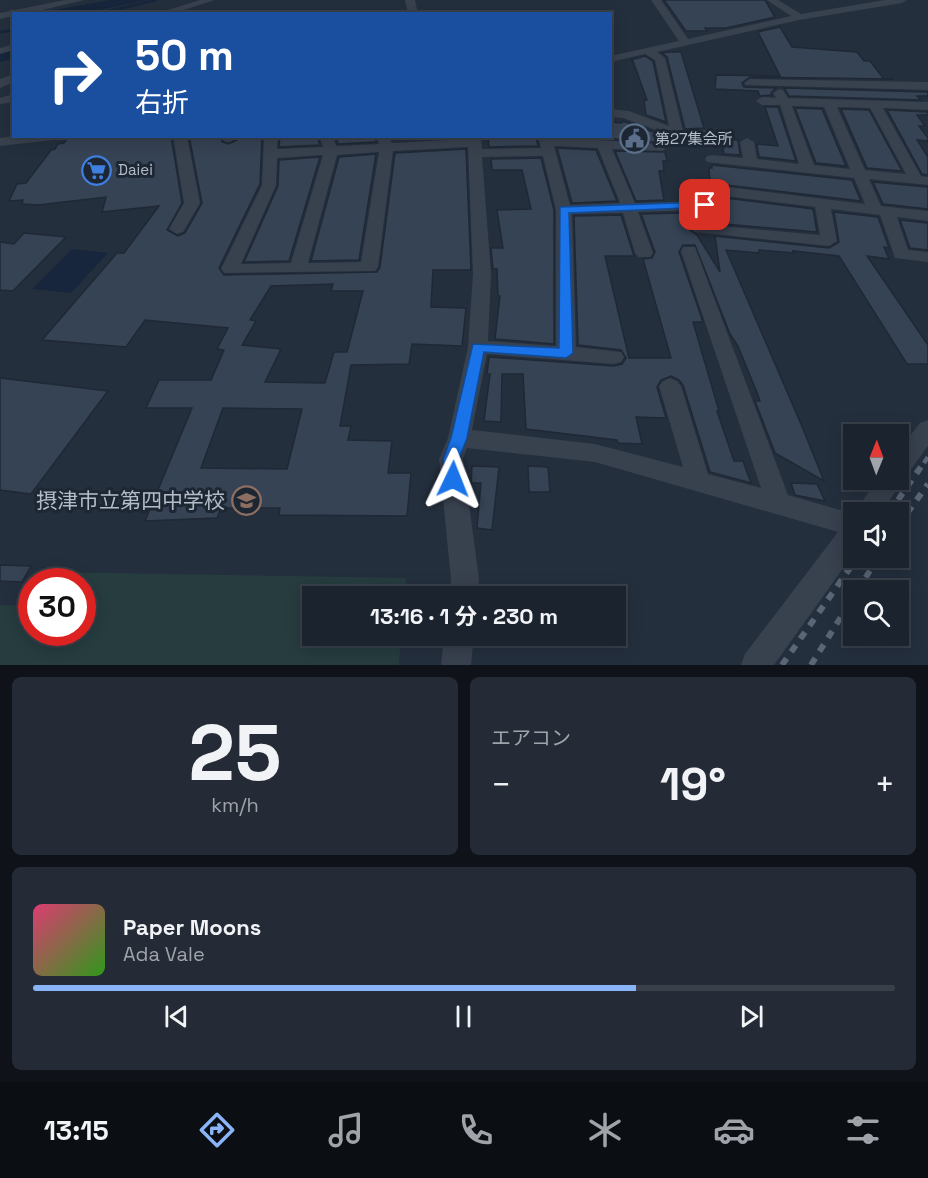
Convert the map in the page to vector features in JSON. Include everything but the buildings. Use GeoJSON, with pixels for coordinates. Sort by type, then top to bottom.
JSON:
{"type":"FeatureCollection","features":[{"type":"Feature","properties":{"kind":"street"},"geometry":{"type":"LineString","coordinates":[[18,2],[34,4],[79,0]]}},
{"type":"Feature","properties":{"kind":"street"},"geometry":{"type":"LineString","coordinates":[[166,12],[210,0]]}},
{"type":"Feature","properties":{"kind":"street"},"geometry":{"type":"LineString","coordinates":[[656,0],[686,43]]}},
{"type":"Feature","properties":{"kind":"street"},"geometry":{"type":"LineString","coordinates":[[772,0],[799,17]]}},
{"type":"Feature","properties":{"kind":"street"},"geometry":{"type":"LineString","coordinates":[[612,59],[799,17],[902,0]]}},
{"type":"Feature","properties":{"kind":"street"},"geometry":{"type":"LineString","coordinates":[[0,16],[34,4]]}},
{"type":"Feature","properties":{"kind":"street"},"geometry":{"type":"LineString","coordinates":[[647,51],[660,58],[677,134]]}},
{"type":"Feature","properties":{"kind":"street"},"geometry":{"type":"LineString","coordinates":[[750,83],[928,86]]}},
{"type":"Feature","properties":{"kind":"street"},"geometry":{"type":"LineString","coordinates":[[772,83],[785,102],[808,169]]}},
{"type":"Feature","properties":{"kind":"street"},"geometry":{"type":"LineString","coordinates":[[762,101],[922,106],[928,121]]}},
{"type":"Feature","properties":{"kind":"street"},"geometry":{"type":"LineString","coordinates":[[829,104],[901,254],[928,256]]}},
{"type":"Feature","properties":{"kind":"street"},"geometry":{"type":"LineString","coordinates":[[874,105],[922,180]]}},
{"type":"Feature","properties":{"kind":"street"},"geometry":{"type":"LineString","coordinates":[[612,113],[625,114],[686,137],[705,134]]}},
{"type":"Feature","properties":{"kind":"street"},"geometry":{"type":"LineString","coordinates":[[0,142],[35,138]]}},
{"type":"Feature","properties":{"kind":"street"},"geometry":{"type":"LineString","coordinates":[[177,229],[192,203],[180,138]]}},
{"type":"Feature","properties":{"kind":"street"},"geometry":{"type":"LineString","coordinates":[[271,138],[269,185],[230,269],[369,267],[385,142]]}},
{"type":"Feature","properties":{"kind":"street"},"geometry":{"type":"LineString","coordinates":[[269,154],[328,144],[385,142],[603,144],[658,148]]}},
{"type":"Feature","properties":{"kind":"street"},"geometry":{"type":"LineString","coordinates":[[747,142],[751,163]]}},
{"type":"Feature","properties":{"kind":"street"},"geometry":{"type":"LineString","coordinates":[[547,143],[564,210],[566,353]]}},
{"type":"Feature","properties":{"kind":"street"},"geometry":{"type":"LineString","coordinates":[[298,268],[328,144]]}},
{"type":"Feature","properties":{"kind":"street"},"geometry":{"type":"LineString","coordinates":[[464,586],[451,459],[459,438],[478,347],[482,274],[475,144]]}},
{"type":"Feature","properties":{"kind":"street"},"geometry":{"type":"LineString","coordinates":[[603,144],[629,207],[644,253]]}},
{"type":"Feature","properties":{"kind":"street"},"geometry":{"type":"LineString","coordinates":[[712,159],[922,180]]}},
{"type":"Feature","properties":{"kind":"street"},"geometry":{"type":"LineString","coordinates":[[822,204],[829,241],[700,229],[710,190],[928,216]]}},
{"type":"Feature","properties":{"kind":"street"},"geometry":{"type":"LineString","coordinates":[[564,210],[705,205]]}},
{"type":"Feature","properties":{"kind":"street"},"geometry":{"type":"LineString","coordinates":[[689,252],[779,503]]}},
{"type":"Feature","properties":{"kind":"street"},"geometry":{"type":"LineString","coordinates":[[478,347],[614,357]]}},
{"type":"Feature","properties":{"kind":"street"},"geometry":{"type":"LineString","coordinates":[[670,386],[699,482]]}},
{"type":"Feature","properties":{"kind":"street"},"geometry":{"type":"LineString","coordinates":[[909,454],[928,429]]}},
{"type":"Feature","properties":{"kind":"street"},"geometry":{"type":"LineString","coordinates":[[459,438],[595,453],[843,522]]}},
{"type":"Feature","properties":{"kind":"street"},"geometry":{"type":"LineString","coordinates":[[756,665],[843,546]]}},
{"type":"Feature","properties":{"kind":"street"},"geometry":{"type":"LineString","coordinates":[[456,665],[458,646]]}},
{"type":"Feature","properties":{"kind":"green space"},"geometry":{"type":"Polygon","coordinates":[[[96,573],[406,578],[406,586],[302,586],[302,646],[400,646],[399,665],[0,665],[0,605],[18,606],[18,646],[96,646],[96,573]]]}},
{"type":"Feature","properties":{"kind":"water"},"geometry":{"type":"Polygon","coordinates":[[[110,0],[147,0],[91,12],[43,12],[110,0]]]}},
{"type":"Feature","properties":{"kind":"water"},"geometry":{"type":"Polygon","coordinates":[[[72,249],[108,253],[71,293],[32,289],[72,249]]]}},
{"type":"Feature","properties":{"kind":"waterway"},"geometry":{"type":"LineString","coordinates":[[105,12],[156,0]]}},
{"type":"Feature","properties":{"kind":"waterway"},"geometry":{"type":"LineString","coordinates":[[0,32],[12,30]]}},
{"type":"Feature","properties":{"kind":"waterway"},"geometry":{"type":"LineString","coordinates":[[0,56],[12,53]]}},
{"type":"Feature","properties":{"kind":"railway"},"geometry":{"type":"LineString","coordinates":[[924,463],[928,457]]}},
{"type":"Feature","properties":{"kind":"railway"},"geometry":{"type":"LineString","coordinates":[[897,502],[925,461]]}},
{"type":"Feature","properties":{"kind":"railway"},"geometry":{"type":"LineString","coordinates":[[909,511],[928,484]]}},
{"type":"Feature","properties":{"kind":"railway"},"geometry":{"type":"LineString","coordinates":[[782,665],[850,568]]}},
{"type":"Feature","properties":{"kind":"railway"},"geometry":{"type":"LineString","coordinates":[[864,580],[872,568]]}},
{"type":"Feature","properties":{"kind":"railway"},"geometry":{"type":"LineString","coordinates":[[811,665],[843,614]]}},
{"type":"Feature","properties":{"kind":"place","name":"第27集会所"},"geometry":{"type":"Point","coordinates":[634,139]}},
{"type":"Feature","properties":{"kind":"place","name":"Daiei"},"geometry":{"type":"Point","coordinates":[97,170]}},
{"type":"Feature","properties":{"kind":"place","name":"摂津市立第四中学校"},"geometry":{"type":"Point","coordinates":[246,501]}},
{"type":"Feature","properties":{"kind":"route"},"geometry":{"type":"LineString","coordinates":[[453,479],[451,459],[459,438],[478,347],[566,353],[564,210],[705,205]]}}]}
